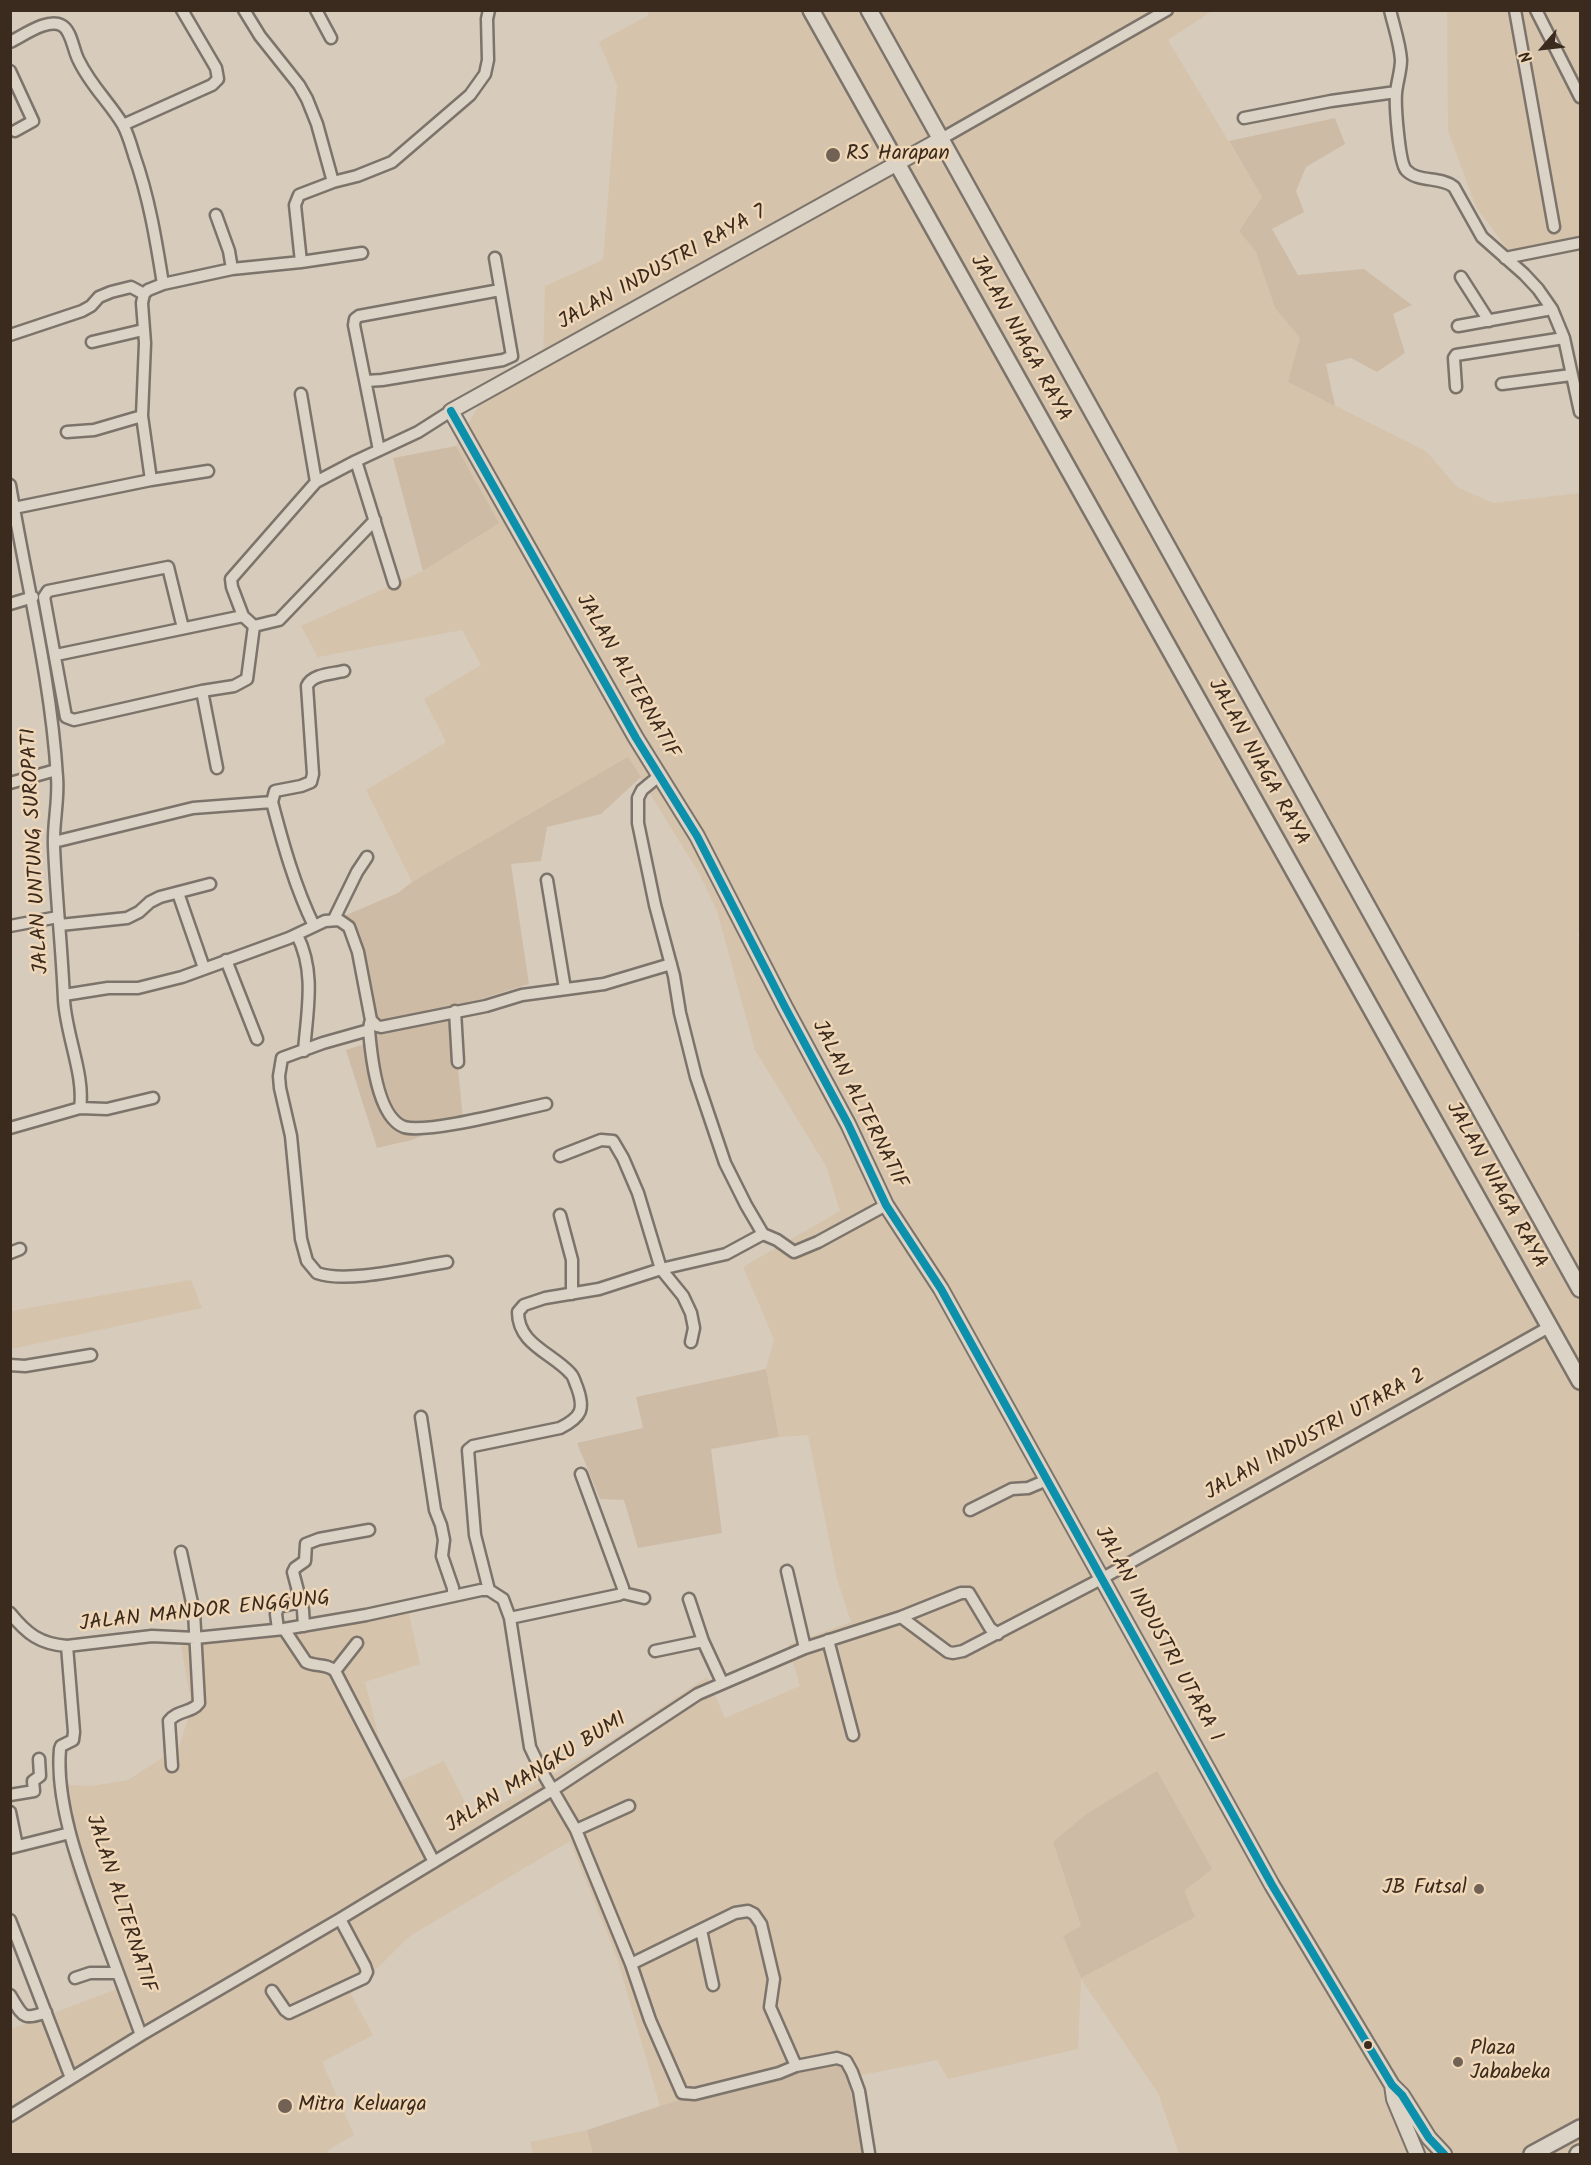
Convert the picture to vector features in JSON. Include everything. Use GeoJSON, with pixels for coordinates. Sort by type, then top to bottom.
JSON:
{"type":"FeatureCollection","features":[{"type":"Feature","properties":{"kind":"main road","name":"JALAN NIAGA RAYA"},"geometry":{"type":"LineString","coordinates":[[811,10],[1581,1381]]}},
{"type":"Feature","properties":{"kind":"main road","name":"JALAN NIAGA RAYA"},"geometry":{"type":"LineString","coordinates":[[869,10],[1581,1289]]}},
{"type":"Feature","properties":{"kind":"main road"},"geometry":{"type":"LineString","coordinates":[[1532,2154],[1581,2128]]}},
{"type":"Feature","properties":{"kind":"street"},"geometry":{"type":"LineString","coordinates":[[123,125],[212,85],[218,79],[216,68],[182,10]]}},
{"type":"Feature","properties":{"kind":"street"},"geometry":{"type":"LineString","coordinates":[[244,10],[260,36],[299,85],[307,99],[317,124],[333,182]]}},
{"type":"Feature","properties":{"kind":"street"},"geometry":{"type":"LineString","coordinates":[[316,10],[331,38]]}},
{"type":"Feature","properties":{"kind":"street"},"geometry":{"type":"LineString","coordinates":[[301,262],[295,200],[303,192],[357,176],[392,162],[470,94],[485,74],[488,60],[487,19],[489,10]]}},
{"type":"Feature","properties":{"kind":"street"},"geometry":{"type":"LineString","coordinates":[[941,139],[1167,10]]}},
{"type":"Feature","properties":{"kind":"street"},"geometry":{"type":"LineString","coordinates":[[1390,10],[1401,57],[1396,92],[1398,131],[1405,169],[1424,178],[1447,182],[1454,187],[1482,237],[1538,289],[1552,309],[1563,338],[1581,412]]}},
{"type":"Feature","properties":{"kind":"street"},"geometry":{"type":"LineString","coordinates":[[1515,10],[1554,227]]}},
{"type":"Feature","properties":{"kind":"street"},"geometry":{"type":"LineString","coordinates":[[1536,10],[1581,97]]}},
{"type":"Feature","properties":{"kind":"street"},"geometry":{"type":"LineString","coordinates":[[10,42],[47,24],[59,24],[66,28],[78,60],[94,89],[123,125],[143,179],[163,284]]}},
{"type":"Feature","properties":{"kind":"street"},"geometry":{"type":"LineString","coordinates":[[10,71],[33,121],[15,131]]}},
{"type":"Feature","properties":{"kind":"street"},"geometry":{"type":"LineString","coordinates":[[1244,118],[1331,101],[1396,92]]}},
{"type":"Feature","properties":{"kind":"street","name":"JALAN INDUSTRI RAYA 7"},"geometry":{"type":"LineString","coordinates":[[452,411],[941,139]]}},
{"type":"Feature","properties":{"kind":"street"},"geometry":{"type":"LineString","coordinates":[[216,215],[229,251],[232,269]]}},
{"type":"Feature","properties":{"kind":"street"},"geometry":{"type":"LineString","coordinates":[[1505,258],[1581,243]]}},
{"type":"Feature","properties":{"kind":"street"},"geometry":{"type":"LineString","coordinates":[[144,294],[163,284],[232,269],[362,253]]}},
{"type":"Feature","properties":{"kind":"street"},"geometry":{"type":"LineString","coordinates":[[366,381],[488,363],[512,356],[495,258]]}},
{"type":"Feature","properties":{"kind":"street"},"geometry":{"type":"LineString","coordinates":[[1461,277],[1489,321]]}},
{"type":"Feature","properties":{"kind":"street"},"geometry":{"type":"LineString","coordinates":[[10,335],[82,311],[91,306],[99,297],[111,292],[131,288],[144,294]]}},
{"type":"Feature","properties":{"kind":"street"},"geometry":{"type":"LineString","coordinates":[[379,450],[354,325],[355,319],[359,315],[500,290]]}},
{"type":"Feature","properties":{"kind":"street"},"geometry":{"type":"LineString","coordinates":[[144,294],[145,343],[142,416],[151,480]]}},
{"type":"Feature","properties":{"kind":"street"},"geometry":{"type":"LineString","coordinates":[[1458,326],[1552,309]]}},
{"type":"Feature","properties":{"kind":"street"},"geometry":{"type":"LineString","coordinates":[[92,342],[143,330]]}},
{"type":"Feature","properties":{"kind":"street"},"geometry":{"type":"LineString","coordinates":[[1456,387],[1454,358],[1456,355],[1563,338]]}},
{"type":"Feature","properties":{"kind":"street"},"geometry":{"type":"LineString","coordinates":[[1502,384],[1571,375]]}},
{"type":"Feature","properties":{"kind":"street"},"geometry":{"type":"LineString","coordinates":[[301,394],[316,482]]}},
{"type":"Feature","properties":{"kind":"street"},"geometry":{"type":"LineString","coordinates":[[254,626],[243,616],[232,587],[232,577],[316,482],[418,432],[452,411]]}},
{"type":"Feature","properties":{"kind":"street","name":"JALAN ALTERNATIF"},"geometry":{"type":"LineString","coordinates":[[452,411],[622,714],[697,836],[848,1124],[886,1205],[797,1252],[763,1234]]}},
{"type":"Feature","properties":{"kind":"street"},"geometry":{"type":"LineString","coordinates":[[67,432],[94,430],[142,416]]}},
{"type":"Feature","properties":{"kind":"street"},"geometry":{"type":"LineString","coordinates":[[356,461],[394,583]]}},
{"type":"Feature","properties":{"kind":"street"},"geometry":{"type":"LineString","coordinates":[[14,508],[151,480],[208,471]]}},
{"type":"Feature","properties":{"kind":"street","name":"JALAN UNTUNG SUROPATI"},"geometry":{"type":"LineString","coordinates":[[10,485],[33,597],[47,688],[56,770],[54,842],[65,1012],[80,1082],[80,1108]]}},
{"type":"Feature","properties":{"kind":"street"},"geometry":{"type":"LineString","coordinates":[[254,626],[279,620],[375,520]]}},
{"type":"Feature","properties":{"kind":"street"},"geometry":{"type":"LineString","coordinates":[[183,628],[168,567],[50,590],[44,597],[65,715],[70,720],[234,686],[247,679],[254,626]]}},
{"type":"Feature","properties":{"kind":"street"},"geometry":{"type":"LineString","coordinates":[[10,604],[33,597]]}},
{"type":"Feature","properties":{"kind":"street"},"geometry":{"type":"LineString","coordinates":[[56,655],[243,616]]}},
{"type":"Feature","properties":{"kind":"street"},"geometry":{"type":"LineString","coordinates":[[314,926],[284,850],[272,802],[275,791],[301,786],[311,782],[313,778],[307,698],[308,682],[316,677],[344,671]]}},
{"type":"Feature","properties":{"kind":"street"},"geometry":{"type":"LineString","coordinates":[[202,691],[217,768]]}},
{"type":"Feature","properties":{"kind":"street"},"geometry":{"type":"LineString","coordinates":[[10,783],[56,770]]}},
{"type":"Feature","properties":{"kind":"street"},"geometry":{"type":"LineString","coordinates":[[659,776],[642,790],[637,807],[652,889],[671,964],[686,1040],[725,1163],[763,1234],[726,1254],[661,1269],[599,1289],[545,1298],[524,1305],[518,1312],[523,1333],[531,1342],[573,1374],[582,1406],[572,1422],[560,1428],[473,1446],[468,1450],[475,1535],[489,1590],[503,1599],[510,1618],[527,1719],[528,1741],[541,1770],[576,1830],[631,1964],[650,2020],[682,2093],[695,2094],[779,2073],[796,2066],[837,2058],[846,2061],[859,2091],[869,2153]]}},
{"type":"Feature","properties":{"kind":"street"},"geometry":{"type":"LineString","coordinates":[[54,842],[193,808],[272,802]]}},
{"type":"Feature","properties":{"kind":"street"},"geometry":{"type":"LineString","coordinates":[[334,919],[367,857]]}},
{"type":"Feature","properties":{"kind":"street"},"geometry":{"type":"LineString","coordinates":[[548,880],[565,988]]}},
{"type":"Feature","properties":{"kind":"street"},"geometry":{"type":"LineString","coordinates":[[10,926],[127,918],[139,912],[150,902],[210,884]]}},
{"type":"Feature","properties":{"kind":"street"},"geometry":{"type":"LineString","coordinates":[[178,893],[204,968]]}},
{"type":"Feature","properties":{"kind":"street"},"geometry":{"type":"LineString","coordinates":[[64,995],[108,988],[138,988],[182,977],[334,919],[343,922],[352,932],[358,951],[370,1025],[373,1071],[389,1113],[403,1126],[427,1129],[546,1104]]}},
{"type":"Feature","properties":{"kind":"street"},"geometry":{"type":"LineString","coordinates":[[297,935],[305,950],[310,982],[304,1051]]}},
{"type":"Feature","properties":{"kind":"street"},"geometry":{"type":"LineString","coordinates":[[226,960],[257,1039]]}},
{"type":"Feature","properties":{"kind":"street"},"geometry":{"type":"LineString","coordinates":[[447,1262],[342,1276],[324,1275],[311,1268],[307,1262],[301,1239],[291,1136],[279,1076],[282,1058],[370,1025],[381,1027],[486,1006],[522,995],[604,984],[671,964]]}},
{"type":"Feature","properties":{"kind":"street"},"geometry":{"type":"LineString","coordinates":[[455,1011],[458,1062]]}},
{"type":"Feature","properties":{"kind":"street"},"geometry":{"type":"LineString","coordinates":[[10,1128],[80,1108],[106,1109],[153,1098]]}},
{"type":"Feature","properties":{"kind":"street"},"geometry":{"type":"LineString","coordinates":[[560,1156],[601,1140],[613,1141],[638,1192],[661,1269],[683,1296],[691,1313],[694,1328],[691,1342]]}},
{"type":"Feature","properties":{"kind":"street","name":"JALAN INDUSTRI UTARA 1"},"geometry":{"type":"LineString","coordinates":[[886,1205],[941,1289],[1278,1896],[1392,2085],[1402,2095],[1429,2138],[1444,2154]]}},
{"type":"Feature","properties":{"kind":"street"},"geometry":{"type":"LineString","coordinates":[[560,1215],[572,1260],[572,1294]]}},
{"type":"Feature","properties":{"kind":"street","name":"JALAN INDUSTRI UTARA 2"},"geometry":{"type":"LineString","coordinates":[[1101,1579],[1550,1327]]}},
{"type":"Feature","properties":{"kind":"street"},"geometry":{"type":"LineString","coordinates":[[10,1365],[25,1366],[91,1355]]}},
{"type":"Feature","properties":{"kind":"street"},"geometry":{"type":"LineString","coordinates":[[421,1417],[435,1510],[444,1540],[442,1556],[453,1588],[453,1595]]}},
{"type":"Feature","properties":{"kind":"street"},"geometry":{"type":"LineString","coordinates":[[581,1474],[623,1588],[622,1593]]}},
{"type":"Feature","properties":{"kind":"street"},"geometry":{"type":"LineString","coordinates":[[970,1510],[1012,1489],[1028,1488],[1047,1480]]}},
{"type":"Feature","properties":{"kind":"street"},"geometry":{"type":"LineString","coordinates":[[304,1626],[301,1602],[293,1572],[304,1561],[306,1544],[319,1539],[369,1530]]}},
{"type":"Feature","properties":{"kind":"street"},"geometry":{"type":"LineString","coordinates":[[172,1766],[169,1721],[179,1712],[194,1709],[200,1703],[194,1612],[181,1552]]}},
{"type":"Feature","properties":{"kind":"street"},"geometry":{"type":"LineString","coordinates":[[787,1571],[805,1648]]}},
{"type":"Feature","properties":{"kind":"street"},"geometry":{"type":"LineString","coordinates":[[901,1617],[943,1649],[953,1653],[963,1651],[998,1635],[1101,1579]]}},
{"type":"Feature","properties":{"kind":"street","name":"JALAN MANDOR ENGGUNG"},"geometry":{"type":"LineString","coordinates":[[67,1646],[152,1636],[195,1638],[304,1626],[366,1615],[453,1595],[489,1590]]}},
{"type":"Feature","properties":{"kind":"street"},"geometry":{"type":"LineString","coordinates":[[510,1618],[618,1596],[622,1593],[644,1598]]}},
{"type":"Feature","properties":{"kind":"street","name":"JALAN MANGKU BUMI"},"geometry":{"type":"LineString","coordinates":[[10,2115],[434,1862],[554,1789],[698,1694],[722,1682],[805,1648],[901,1617],[961,1593],[969,1593],[990,1628],[998,1635]]}},
{"type":"Feature","properties":{"kind":"street"},"geometry":{"type":"LineString","coordinates":[[689,1599],[703,1641],[722,1682]]}},
{"type":"Feature","properties":{"kind":"street"},"geometry":{"type":"LineString","coordinates":[[301,1602],[278,1607],[276,1614],[281,1629],[306,1662],[311,1665],[323,1665],[335,1671],[434,1862]]}},
{"type":"Feature","properties":{"kind":"street"},"geometry":{"type":"LineString","coordinates":[[11,1618],[42,1642],[67,1646]]}},
{"type":"Feature","properties":{"kind":"street"},"geometry":{"type":"LineString","coordinates":[[828,1640],[853,1735]]}},
{"type":"Feature","properties":{"kind":"street"},"geometry":{"type":"LineString","coordinates":[[655,1651],[703,1641]]}},
{"type":"Feature","properties":{"kind":"street"},"geometry":{"type":"LineString","coordinates":[[335,1671],[357,1643]]}},
{"type":"Feature","properties":{"kind":"street","name":"JALAN ALTERNATIF"},"geometry":{"type":"LineString","coordinates":[[67,1646],[74,1732],[73,1740],[60,1749],[60,1774],[70,1833],[89,1895],[141,2035]]}},
{"type":"Feature","properties":{"kind":"street"},"geometry":{"type":"LineString","coordinates":[[10,1795],[34,1791],[33,1781],[40,1776],[39,1759]]}},
{"type":"Feature","properties":{"kind":"street"},"geometry":{"type":"LineString","coordinates":[[576,1830],[628,1806]]}},
{"type":"Feature","properties":{"kind":"street"},"geometry":{"type":"LineString","coordinates":[[10,1812],[14,1847],[70,1833]]}},
{"type":"Feature","properties":{"kind":"street"},"geometry":{"type":"LineString","coordinates":[[631,1964],[735,1914],[747,1911],[758,1919],[774,1979],[770,2007],[796,2066]]}},
{"type":"Feature","properties":{"kind":"street"},"geometry":{"type":"LineString","coordinates":[[272,1991],[289,2013],[364,1978],[367,1972],[365,1966],[340,1919]]}},
{"type":"Feature","properties":{"kind":"street"},"geometry":{"type":"LineString","coordinates":[[10,1920],[71,2078]]}},
{"type":"Feature","properties":{"kind":"street"},"geometry":{"type":"LineString","coordinates":[[701,1930],[713,1985]]}},
{"type":"Feature","properties":{"kind":"street"},"geometry":{"type":"LineString","coordinates":[[75,1978],[90,1973],[118,1973]]}},
{"type":"Feature","properties":{"kind":"street"},"geometry":{"type":"LineString","coordinates":[[10,1995],[27,2017],[31,2018],[46,2012]]}},
{"type":"Feature","properties":{"kind":"street","name":"JALAN INDUSTRI UTARA 1"},"geometry":{"type":"LineString","coordinates":[[1392,2085],[1394,2098],[1417,2154]]}},
{"type":"Feature","properties":{"kind":"shaded area"},"geometry":{"type":"Polygon","coordinates":[[[647,11],[1212,11],[1168,40],[1262,197],[1239,231],[1256,252],[1275,308],[1300,338],[1289,382],[1427,452],[1457,487],[1493,503],[1580,493],[1580,932],[1577,934],[1580,942],[1580,2154],[1179,2154],[1158,2093],[1081,1979],[1078,2049],[948,2079],[937,2060],[862,2075],[843,2055],[795,2061],[660,2106],[617,1958],[570,1841],[410,1936],[351,1994],[373,2035],[322,2062],[354,2135],[328,2150],[330,2154],[11,2154],[11,2029],[117,1989],[73,1877],[52,1784],[92,1786],[128,1780],[179,1747],[192,1706],[181,1646],[408,1609],[420,1664],[365,1682],[391,1785],[444,1761],[474,1820],[593,1752],[707,1677],[725,1718],[800,1686],[788,1645],[851,1622],[837,1579],[808,1435],[779,1437],[766,1369],[774,1339],[743,1267],[840,1211],[826,1166],[755,1050],[717,911],[699,873],[628,758],[412,882],[366,790],[446,742],[424,699],[481,665],[462,630],[318,657],[301,626],[423,571],[498,523],[456,446],[482,399],[543,365],[545,286],[603,260],[617,85],[599,42],[649,15],[647,11]],[[1157,1772],[1085,1815],[1053,1842],[1081,1926],[1063,1937],[1184,1891],[1157,1772]]]}},
{"type":"Feature","properties":{"kind":"shaded area"},"geometry":{"type":"Polygon","coordinates":[[[1447,11],[1580,11],[1580,246],[1517,262],[1476,207],[1448,131],[1447,11]]]}},
{"type":"Feature","properties":{"kind":"shaded area"},"geometry":{"type":"Polygon","coordinates":[[[1335,118],[1345,144],[1306,167],[1296,191],[1304,212],[1272,229],[1298,275],[1364,269],[1412,305],[1393,314],[1405,353],[1377,372],[1351,358],[1326,364],[1335,406],[1288,382],[1300,338],[1275,308],[1256,252],[1239,231],[1262,197],[1229,141],[1335,118]]]}},
{"type":"Feature","properties":{"kind":"shaded area"},"geometry":{"type":"Polygon","coordinates":[[[456,446],[499,523],[423,571],[393,458],[456,446]]]}},
{"type":"Feature","properties":{"kind":"shaded area"},"geometry":{"type":"Polygon","coordinates":[[[628,757],[641,777],[601,814],[547,827],[541,861],[511,864],[529,984],[452,1008],[463,1119],[412,1140],[377,1148],[346,1050],[377,1040],[344,916],[398,893],[412,882],[628,757]]]}},
{"type":"Feature","properties":{"kind":"shaded area"},"geometry":{"type":"Polygon","coordinates":[[[191,1280],[202,1308],[11,1349],[11,1311],[191,1280]]]}},
{"type":"Feature","properties":{"kind":"shaded area"},"geometry":{"type":"Polygon","coordinates":[[[766,1369],[779,1437],[711,1449],[722,1533],[638,1548],[624,1500],[600,1499],[577,1443],[643,1428],[636,1397],[766,1369]]]}},
{"type":"Feature","properties":{"kind":"shaded area"},"geometry":{"type":"Polygon","coordinates":[[[1157,1771],[1212,1869],[1184,1891],[1195,1917],[1081,1978],[1063,1936],[1081,1926],[1053,1842],[1085,1815],[1157,1771]]]}},
{"type":"Feature","properties":{"kind":"shaded area"},"geometry":{"type":"Polygon","coordinates":[[[843,2055],[864,2154],[593,2154],[587,2130],[795,2062],[843,2055]]]}},
{"type":"Feature","properties":{"kind":"shaded area"},"geometry":{"type":"Polygon","coordinates":[[[587,2130],[593,2154],[533,2154],[530,2142],[587,2130]]]}},
{"type":"Feature","properties":{"kind":"transit line"},"geometry":{"type":"LineString","coordinates":[[451,411],[636,738],[697,836],[848,1124],[886,1205],[941,1289],[1272,1885],[1392,2085],[1402,2095],[1429,2138],[1444,2154]]}},
{"type":"Feature","properties":{"kind":"place","name":"RS Harapan"},"geometry":{"type":"Point","coordinates":[833,155]}},
{"type":"Feature","properties":{"kind":"place","name":"JB Futsal"},"geometry":{"type":"Point","coordinates":[1479,1889]}},
{"type":"Feature","properties":{"kind":"place","name":"Plaza Jababeka"},"geometry":{"type":"Point","coordinates":[1458,2062]}},
{"type":"Feature","properties":{"kind":"place","name":"Mitra Keluarga"},"geometry":{"type":"Point","coordinates":[285,2106]}}]}
